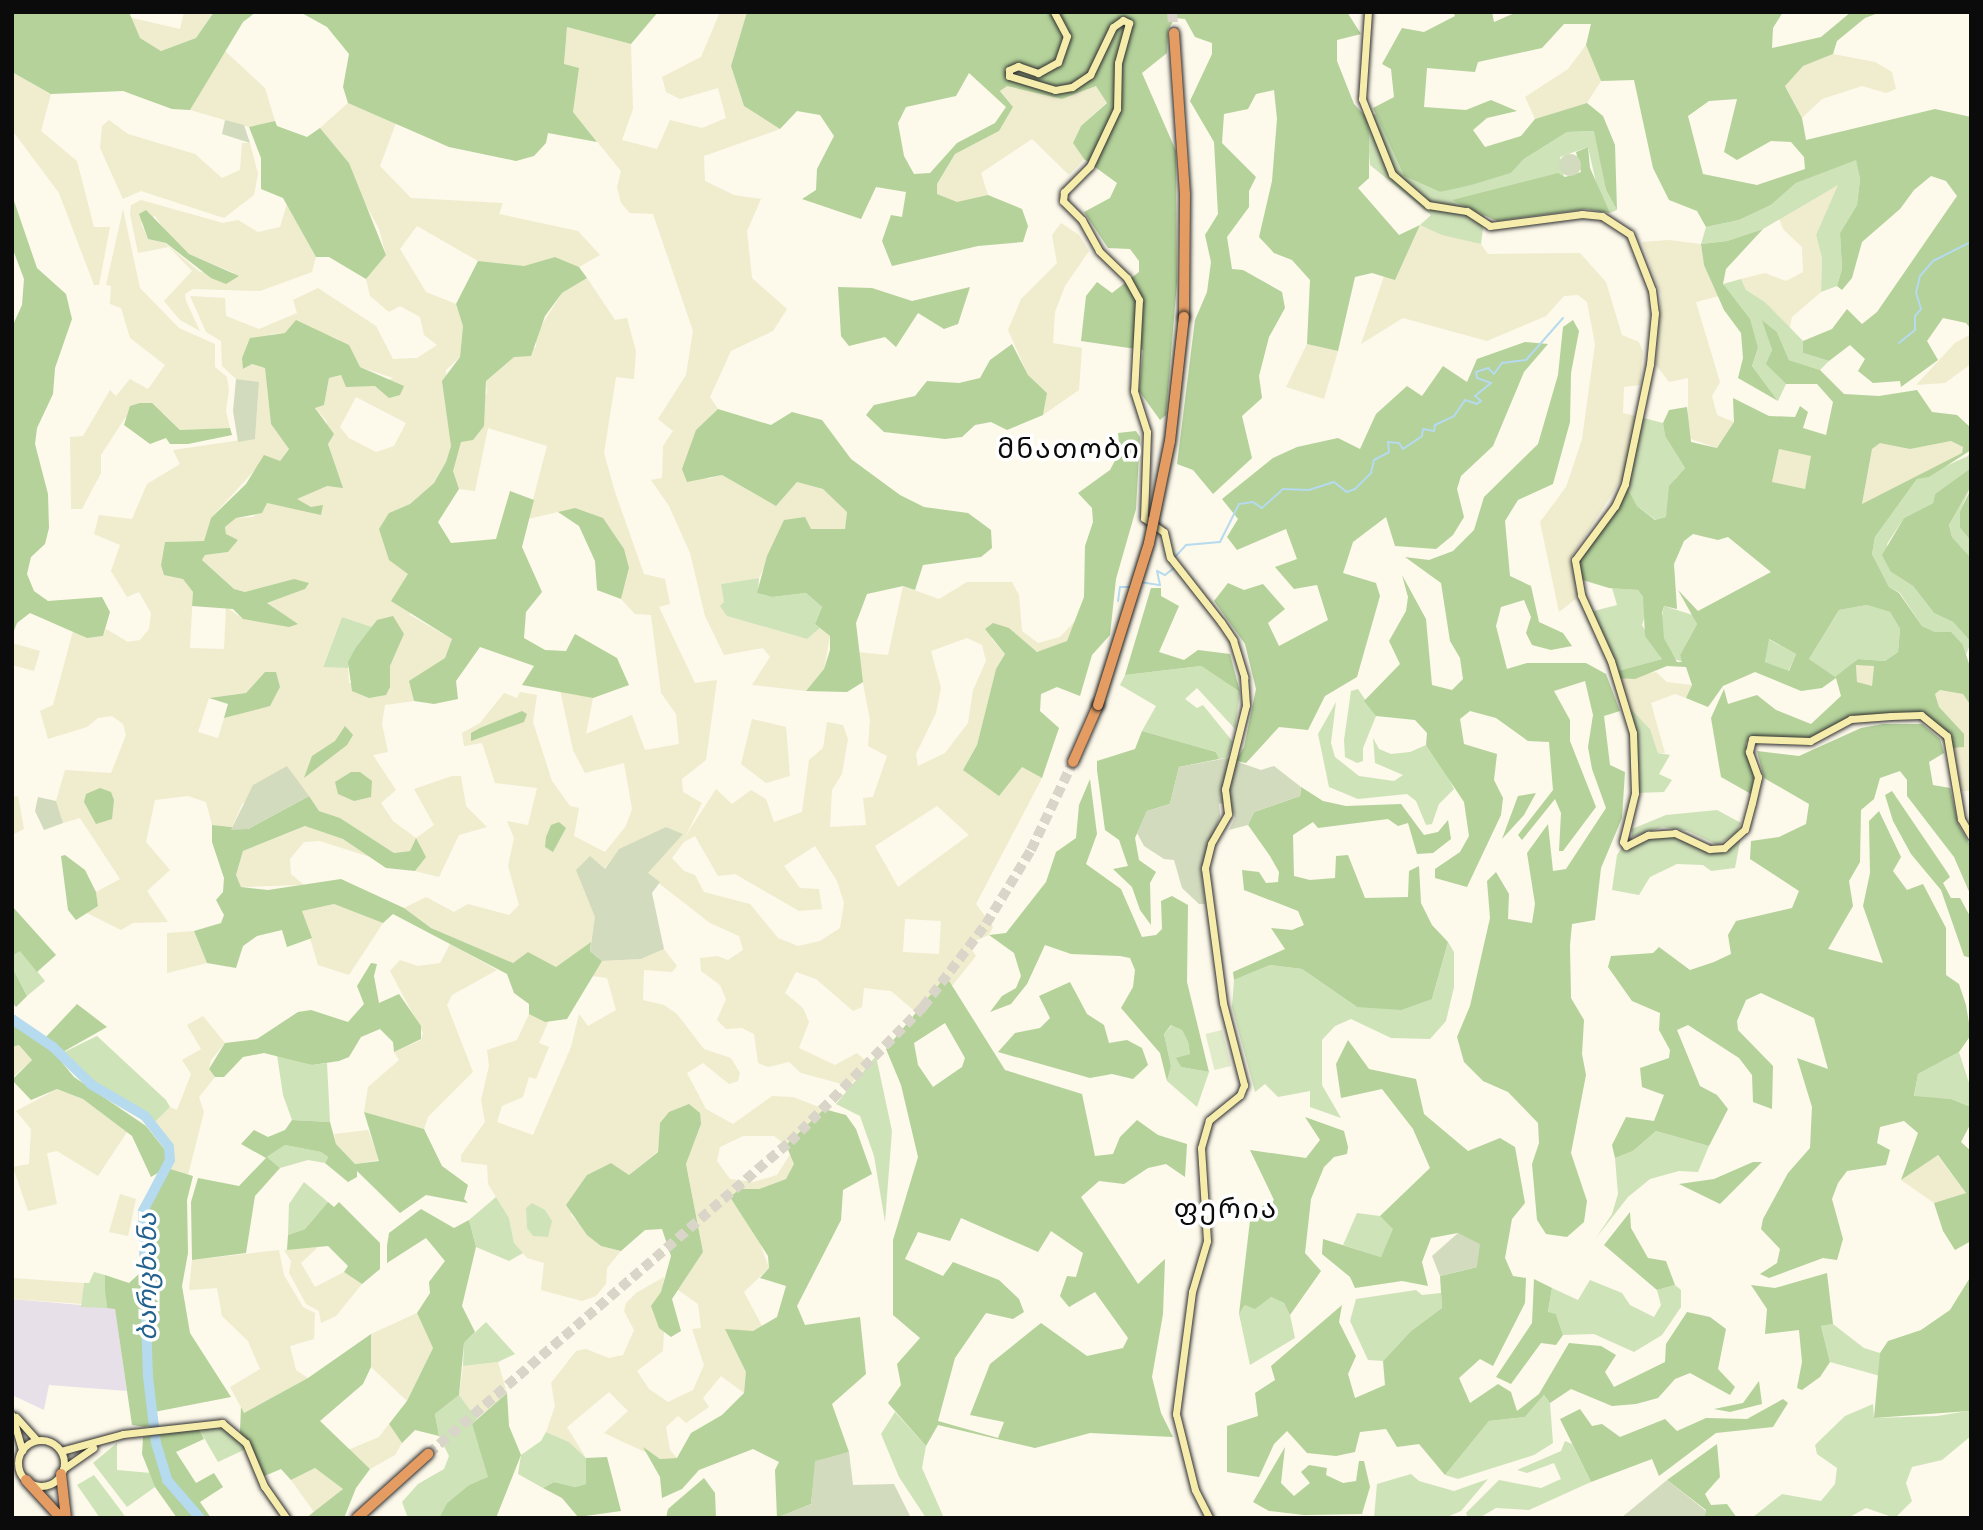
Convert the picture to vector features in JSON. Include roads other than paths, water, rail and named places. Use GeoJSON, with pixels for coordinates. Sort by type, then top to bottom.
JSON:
{"type":"FeatureCollection","features":[{"type":"Feature","properties":{"kind":"highway"},"geometry":{"type":"LineString","coordinates":[[1073,762],[1098,705],[1149,543],[1170,440],[1184,317],[1185,194],[1174,33]]}},
{"type":"Feature","properties":{"kind":"highway"},"geometry":{"type":"LineString","coordinates":[[357,1518],[428,1454]]}},
{"type":"Feature","properties":{"kind":"highway"},"geometry":{"type":"LineString","coordinates":[[62,1472],[66,1518]]}},
{"type":"Feature","properties":{"kind":"highway"},"geometry":{"type":"LineString","coordinates":[[26,1480],[61,1518]]}},
{"type":"Feature","properties":{"kind":"street"},"geometry":{"type":"LineString","coordinates":[[1054,12],[1068,36],[1058,62],[1038,73],[1018,66],[1009,70],[1009,76],[1055,90],[1072,88],[1090,75],[1113,27],[1122,20],[1129,23],[1118,64],[1118,109],[1090,166],[1062,197],[1099,251],[1127,278],[1139,300],[1134,391],[1147,432],[1142,509],[1144,518],[1164,532],[1173,560],[1233,640],[1245,689],[1241,730],[1225,789],[1228,814],[1211,844],[1205,869],[1223,1003],[1244,1085],[1240,1095],[1209,1119],[1201,1148],[1207,1241],[1192,1292],[1176,1414],[1195,1490],[1209,1518]]}},
{"type":"Feature","properties":{"kind":"street"},"geometry":{"type":"LineString","coordinates":[[1368,12],[1363,103],[1388,170],[1412,194],[1428,205],[1467,211],[1490,226],[1582,214],[1602,216],[1630,234],[1654,298],[1650,364],[1621,495],[1578,552],[1575,569],[1581,595],[1611,661],[1633,733],[1635,793],[1623,842],[1626,846],[1648,835],[1675,833],[1717,850],[1745,829],[1758,776],[1749,752],[1752,739],[1802,743],[1861,716],[1921,715],[1947,736],[1961,819],[1971,836]]}},
{"type":"Feature","properties":{"kind":"street"},"geometry":{"type":"LineString","coordinates":[[12,1414],[37,1440],[51,1442],[61,1451],[62,1472]]}},
{"type":"Feature","properties":{"kind":"street"},"geometry":{"type":"LineString","coordinates":[[12,1414],[22,1451],[18,1464],[26,1480],[45,1485],[83,1454],[123,1434]]}},
{"type":"Feature","properties":{"kind":"street"},"geometry":{"type":"LineString","coordinates":[[61,1451],[123,1434],[169,1431],[211,1423],[232,1428],[246,1443],[264,1486],[286,1518]]}},
{"type":"Feature","properties":{"kind":"street"},"geometry":{"type":"LineString","coordinates":[[22,1451],[37,1440]]}},
{"type":"Feature","properties":{"kind":"waterway"},"geometry":{"type":"LineString","coordinates":[[1899,343],[1915,330],[1915,316],[1921,309],[1916,293],[1920,276],[1933,261],[1971,242]]}},
{"type":"Feature","properties":{"kind":"waterway"},"geometry":{"type":"LineString","coordinates":[[1174,558],[1186,545],[1220,542],[1239,504],[1253,502],[1262,508],[1283,489],[1309,490],[1334,482],[1347,492],[1355,489],[1371,473],[1374,460],[1389,452],[1388,442],[1399,443],[1403,449],[1422,436],[1423,429],[1434,431],[1435,425],[1454,416],[1465,400],[1477,404],[1481,401],[1475,396],[1491,383],[1477,378],[1476,372],[1488,368],[1494,374],[1502,363],[1526,360],[1563,318]]}},
{"type":"Feature","properties":{"kind":"waterway"},"geometry":{"type":"LineString","coordinates":[[1140,582],[1160,585],[1157,571],[1165,575],[1174,568]]}},
{"type":"Feature","properties":{"kind":"waterway"},"geometry":{"type":"LineString","coordinates":[[1118,601],[1120,587],[1131,587]]}},
{"type":"Feature","properties":{"kind":"waterway","name":"ბარცხანა"},"geometry":{"type":"LineString","coordinates":[[12,1019],[53,1047],[92,1085],[145,1116],[169,1147],[170,1160],[143,1211],[148,1377],[156,1443],[167,1480],[200,1518]]}},
{"type":"Feature","properties":{"kind":"tunnel"},"geometry":{"type":"LineString","coordinates":[[1172,12],[1174,33]]}},
{"type":"Feature","properties":{"kind":"tunnel"},"geometry":{"type":"LineString","coordinates":[[428,1454],[790,1142],[923,1007],[986,924],[1031,850],[1073,762]]}},
{"type":"Feature","properties":{"kind":"district","name":"მნათობი"},"geometry":{"type":"Point","coordinates":[1069,449]}},
{"type":"Feature","properties":{"kind":"district","name":"ფერია"},"geometry":{"type":"Point","coordinates":[1226,1209]}}]}
